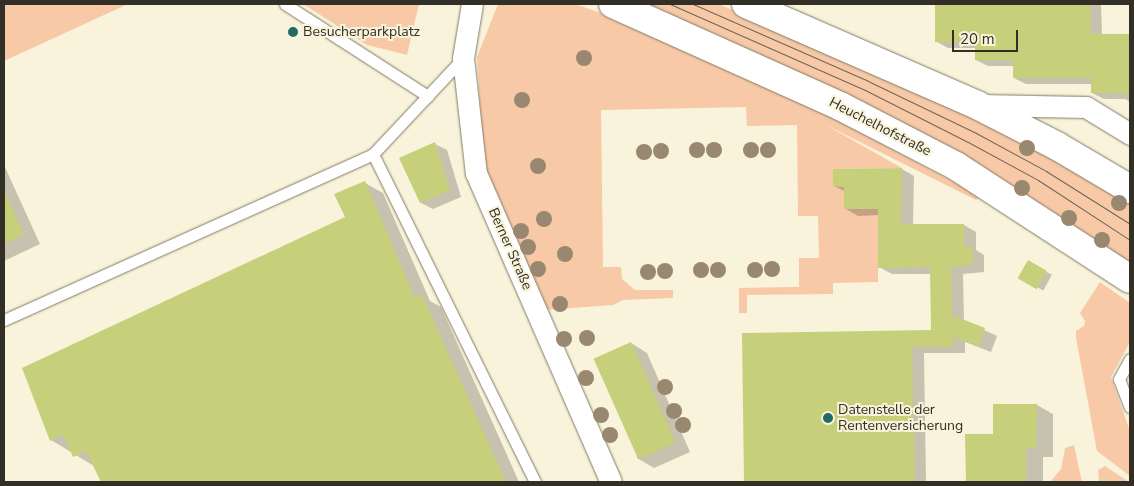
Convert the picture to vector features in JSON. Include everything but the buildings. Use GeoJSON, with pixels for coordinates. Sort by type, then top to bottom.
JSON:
{"type":"FeatureCollection","features":[{"type":"Feature","properties":{"kind":"main road","name":"Heuchelhofstraße"},"geometry":{"type":"LineString","coordinates":[[614,4],[840,106],[956,166],[1130,279]]}},
{"type":"Feature","properties":{"kind":"main road"},"geometry":{"type":"LineString","coordinates":[[746,4],[977,105],[1057,146],[1130,189]]}},
{"type":"Feature","properties":{"kind":"street","name":"Berner Straße"},"geometry":{"type":"LineString","coordinates":[[472,4],[463,58],[476,173],[611,482]]}},
{"type":"Feature","properties":{"kind":"street"},"geometry":{"type":"LineString","coordinates":[[977,105],[1086,107],[1130,134]]}},
{"type":"Feature","properties":{"kind":"lane"},"geometry":{"type":"LineString","coordinates":[[285,4],[428,96]]}},
{"type":"Feature","properties":{"kind":"lane"},"geometry":{"type":"LineString","coordinates":[[4,320],[373,154],[463,58]]}},
{"type":"Feature","properties":{"kind":"lane"},"geometry":{"type":"LineString","coordinates":[[373,154],[535,482]]}},
{"type":"Feature","properties":{"kind":"lane"},"geometry":{"type":"LineString","coordinates":[[1130,359],[1119,379],[1130,407]]}},
{"type":"Feature","properties":{"kind":"shaded area"},"geometry":{"type":"Polygon","coordinates":[[[4,4],[128,4],[4,61],[4,4]]]}},
{"type":"Feature","properties":{"kind":"shaded area"},"geometry":{"type":"Polygon","coordinates":[[[303,4],[419,4],[407,55],[367,45],[303,4]]]}},
{"type":"Feature","properties":{"kind":"shaded area"},"geometry":{"type":"Polygon","coordinates":[[[498,4],[575,4],[607,15],[826,114],[980,196],[976,200],[826,125],[902,168],[833,169],[833,186],[845,187],[845,209],[882,209],[878,225],[878,282],[833,283],[833,294],[747,295],[747,313],[739,313],[739,288],[799,287],[799,258],[819,258],[818,216],[798,216],[797,125],[747,126],[746,107],[601,110],[603,267],[621,267],[622,279],[635,290],[673,290],[673,298],[623,300],[613,305],[544,310],[484,170],[477,57],[498,4]]]}},
{"type":"Feature","properties":{"kind":"shaded area"},"geometry":{"type":"Polygon","coordinates":[[[638,4],[719,4],[1012,134],[1130,202],[1130,268],[638,4]]]}},
{"type":"Feature","properties":{"kind":"shaded area"},"geometry":{"type":"Polygon","coordinates":[[[1100,282],[1130,303],[1130,342],[1111,377],[1130,431],[1130,476],[1097,451],[1076,338],[1076,331],[1084,326],[1085,321],[1080,313],[1100,282]]]}},
{"type":"Feature","properties":{"kind":"shaded area"},"geometry":{"type":"Polygon","coordinates":[[[1074,445],[1082,482],[1050,482],[1061,469],[1065,448],[1074,445]]]}},
{"type":"Feature","properties":{"kind":"shaded area"},"geometry":{"type":"Polygon","coordinates":[[[1105,466],[1129,482],[1099,482],[1098,470],[1105,466]]]}},
{"type":"Feature","properties":{"kind":"tram line"},"geometry":{"type":"LineString","coordinates":[[670,4],[867,91],[968,142],[1038,180],[1130,240]]}},
{"type":"Feature","properties":{"kind":"tram line"},"geometry":{"type":"LineString","coordinates":[[693,4],[868,81],[976,133],[1046,171],[1130,224]]}},
{"type":"Feature","properties":{"kind":"place","name":"Besucherparkplatz"},"geometry":{"type":"Point","coordinates":[293,32]}},
{"type":"Feature","properties":{"kind":"place","name":"Datenstelle der Rentenversicherung"},"geometry":{"type":"Point","coordinates":[828,418]}}]}
